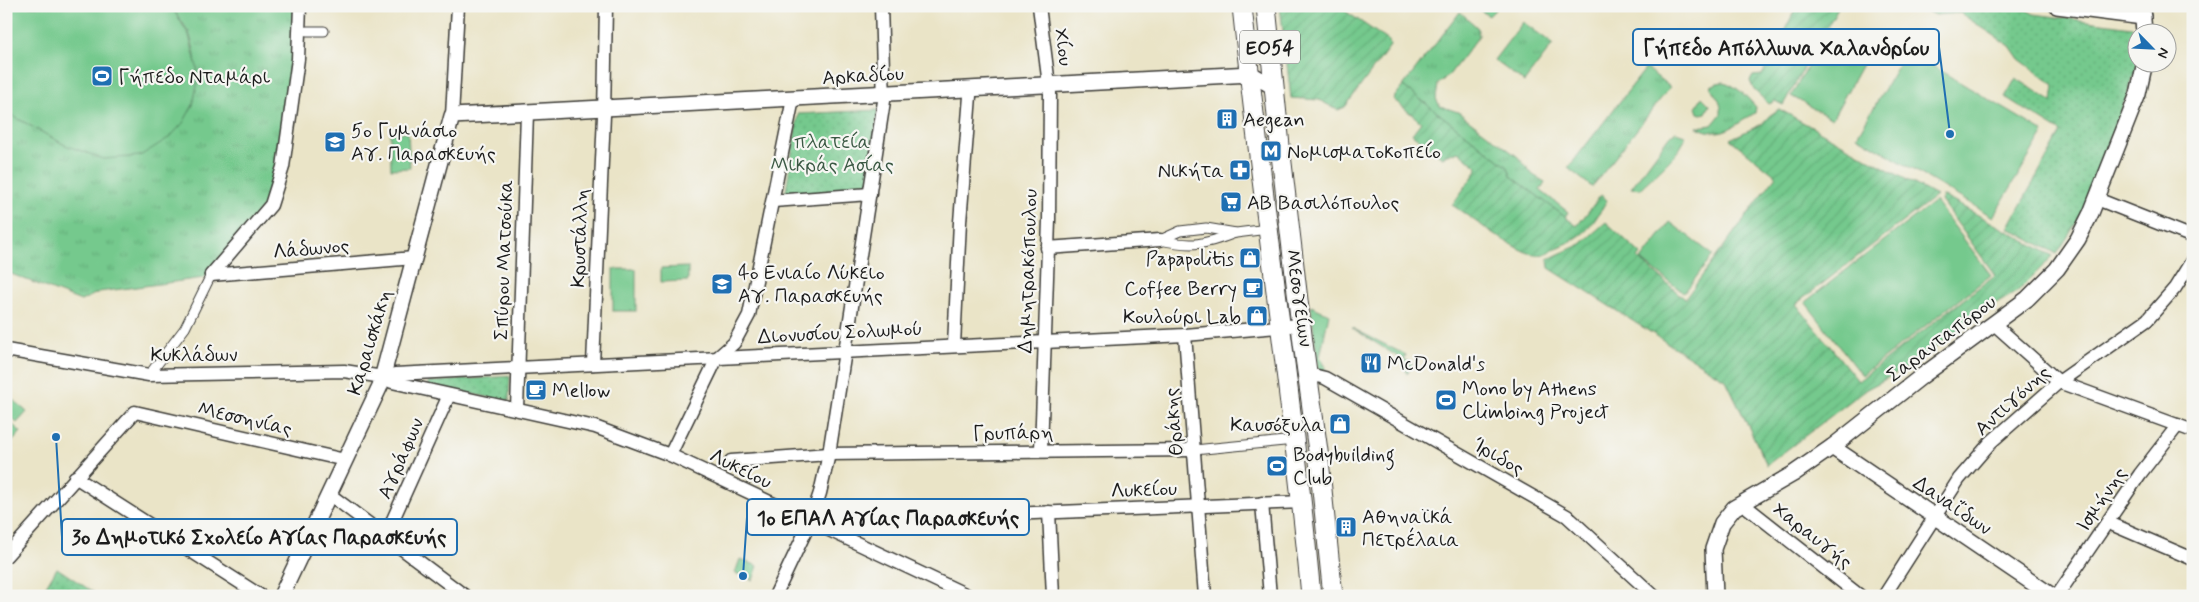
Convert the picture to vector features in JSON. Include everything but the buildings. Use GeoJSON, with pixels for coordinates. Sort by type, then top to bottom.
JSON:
{"type":"FeatureCollection","features":[{"type":"Feature","properties":{"kind":"main road","name":"Μεσογείων"},"geometry":{"type":"LineString","coordinates":[[1242,6],[1268,229],[1291,326],[1307,378],[1318,451],[1334,596]]}},
{"type":"Feature","properties":{"kind":"main road","name":"Μεσογείων"},"geometry":{"type":"LineString","coordinates":[[1266,6],[1274,87],[1291,326],[1296,440],[1311,596]]}},
{"type":"Feature","properties":{"kind":"street"},"geometry":{"type":"LineString","coordinates":[[149,375],[185,328],[211,275],[271,205],[283,167],[298,59],[300,6]]}},
{"type":"Feature","properties":{"kind":"street"},"geometry":{"type":"LineString","coordinates":[[451,120],[458,6]]}},
{"type":"Feature","properties":{"kind":"street","name":"Κρυστάλλη"},"geometry":{"type":"LineString","coordinates":[[593,364],[604,112],[606,6]]}},
{"type":"Feature","properties":{"kind":"street"},"geometry":{"type":"LineString","coordinates":[[775,596],[810,522],[820,494],[829,454],[843,351],[885,98],[881,6]]}},
{"type":"Feature","properties":{"kind":"street","name":"Χίου"},"geometry":{"type":"LineString","coordinates":[[1039,6],[1050,89]]}},
{"type":"Feature","properties":{"kind":"street"},"geometry":{"type":"LineString","coordinates":[[2057,6],[2142,12]]}},
{"type":"Feature","properties":{"kind":"street"},"geometry":{"type":"LineString","coordinates":[[307,31],[324,31]]}},
{"type":"Feature","properties":{"kind":"street","name":"Σαρανταπόρου"},"geometry":{"type":"LineString","coordinates":[[1715,596],[1713,549],[1722,523],[1730,513],[1832,447],[2027,299],[2057,269],[2078,239],[2097,198],[2138,94],[2143,72]]}},
{"type":"Feature","properties":{"kind":"street"},"geometry":{"type":"LineString","coordinates":[[1251,79],[1274,87]]}},
{"type":"Feature","properties":{"kind":"street","name":"Αρκαδίου"},"geometry":{"type":"LineString","coordinates":[[885,98],[1251,79]]}},
{"type":"Feature","properties":{"kind":"street","name":"Αρκαδίου"},"geometry":{"type":"LineString","coordinates":[[451,120],[793,101],[970,96],[1050,89]]}},
{"type":"Feature","properties":{"kind":"street","name":"Δημητρακόπουλου"},"geometry":{"type":"LineString","coordinates":[[1041,450],[1050,89]]}},
{"type":"Feature","properties":{"kind":"street"},"geometry":{"type":"LineString","coordinates":[[954,345],[960,222],[970,96]]}},
{"type":"Feature","properties":{"kind":"street"},"geometry":{"type":"LineString","coordinates":[[670,455],[717,358],[734,343],[749,315],[793,101]]}},
{"type":"Feature","properties":{"kind":"street","name":"Σπύρου Ματσούκα"},"geometry":{"type":"LineString","coordinates":[[517,409],[527,116]]}},
{"type":"Feature","properties":{"kind":"street","name":"Καραισκάκη"},"geometry":{"type":"LineString","coordinates":[[281,596],[346,460],[383,377],[451,120]]}},
{"type":"Feature","properties":{"kind":"street"},"geometry":{"type":"LineString","coordinates":[[773,201],[870,194]]}},
{"type":"Feature","properties":{"kind":"street"},"geometry":{"type":"LineString","coordinates":[[2097,198],[2193,237]]}},
{"type":"Feature","properties":{"kind":"street"},"geometry":{"type":"LineString","coordinates":[[1160,240],[1180,231],[1206,228],[1236,233]]}},
{"type":"Feature","properties":{"kind":"street"},"geometry":{"type":"LineString","coordinates":[[1047,248],[1160,240],[1181,245],[1208,243],[1236,233],[1268,229]]}},
{"type":"Feature","properties":{"kind":"street","name":"Λάδωνος"},"geometry":{"type":"LineString","coordinates":[[211,275],[414,258]]}},
{"type":"Feature","properties":{"kind":"street","name":"Αντιγόνης"},"geometry":{"type":"LineString","coordinates":[[1884,596],[1933,516],[1959,478],[1991,442],[2059,382],[2146,320],[2175,288],[2193,259]]}},
{"type":"Feature","properties":{"kind":"street"},"geometry":{"type":"LineString","coordinates":[[1994,324],[2059,382],[2193,431]]}},
{"type":"Feature","properties":{"kind":"street","name":"Διονυσίου Σολωμού"},"geometry":{"type":"LineString","coordinates":[[383,377],[395,374],[518,366],[1185,335],[1291,326]]}},
{"type":"Feature","properties":{"kind":"street","name":"Θράκης"},"geometry":{"type":"LineString","coordinates":[[1185,335],[1205,596]]}},
{"type":"Feature","properties":{"kind":"street","name":"Κυκλάδων"},"geometry":{"type":"LineString","coordinates":[[6,350],[149,375],[344,371],[383,377]]}},
{"type":"Feature","properties":{"kind":"street","name":"Ίριδος"},"geometry":{"type":"LineString","coordinates":[[1307,378],[1317,376],[1325,378],[1566,516],[1654,596]]}},
{"type":"Feature","properties":{"kind":"street","name":"Λυκείου"},"geometry":{"type":"LineString","coordinates":[[383,377],[392,382],[595,427],[670,455],[810,522],[1302,502]]}},
{"type":"Feature","properties":{"kind":"street","name":"Αγράφων"},"geometry":{"type":"LineString","coordinates":[[386,535],[449,395]]}},
{"type":"Feature","properties":{"kind":"street","name":"Μεσσηνίας"},"geometry":{"type":"LineString","coordinates":[[75,477],[135,412],[346,460]]}},
{"type":"Feature","properties":{"kind":"street","name":"Ισμήνης"},"geometry":{"type":"LineString","coordinates":[[2057,596],[2140,474],[2178,426]]}},
{"type":"Feature","properties":{"kind":"street","name":"Γρυπάρη"},"geometry":{"type":"LineString","coordinates":[[731,462],[829,454],[1041,450],[1194,450],[1296,440]]}},
{"type":"Feature","properties":{"kind":"street","name":"Δαναΐδων"},"geometry":{"type":"LineString","coordinates":[[1832,447],[2052,596]]}},
{"type":"Feature","properties":{"kind":"street"},"geometry":{"type":"LineString","coordinates":[[6,556],[75,477],[262,596]]}},
{"type":"Feature","properties":{"kind":"street"},"geometry":{"type":"LineString","coordinates":[[329,494],[465,596]]}},
{"type":"Feature","properties":{"kind":"street"},"geometry":{"type":"LineString","coordinates":[[1262,503],[1270,596]]}},
{"type":"Feature","properties":{"kind":"street","name":"Χαραυγής"},"geometry":{"type":"LineString","coordinates":[[1743,504],[1860,596]]}},
{"type":"Feature","properties":{"kind":"street"},"geometry":{"type":"LineString","coordinates":[[1049,512],[1053,596]]}},
{"type":"Feature","properties":{"kind":"street"},"geometry":{"type":"LineString","coordinates":[[810,522],[969,596]]}},
{"type":"Feature","properties":{"kind":"street"},"geometry":{"type":"LineString","coordinates":[[2108,523],[2193,559]]}},
{"type":"Feature","properties":{"kind":"green space","name":"Γήπεδο Νταμάρι"},"geometry":{"type":"Polygon","coordinates":[[[6,6],[171,6],[189,35],[197,67],[197,85],[193,105],[183,123],[170,137],[140,156],[104,159],[65,145],[6,112],[6,6]]]}},
{"type":"Feature","properties":{"kind":"green space"},"geometry":{"type":"Polygon","coordinates":[[[171,6],[294,6],[294,54],[280,157],[265,204],[204,278],[99,292],[81,301],[6,272],[6,112],[65,145],[193,105],[196,88],[195,53],[186,28],[171,6]]]}},
{"type":"Feature","properties":{"kind":"green space"},"geometry":{"type":"Polygon","coordinates":[[[1280,6],[1338,6],[1389,41],[1390,46],[1345,107],[1338,110],[1319,100],[1291,98],[1280,6]]]}},
{"type":"Feature","properties":{"kind":"green space"},"geometry":{"type":"Polygon","coordinates":[[[1482,6],[1499,6],[1489,16],[1480,10],[1482,6]]]}},
{"type":"Feature","properties":{"kind":"green space"},"geometry":{"type":"Polygon","coordinates":[[[1797,6],[1839,6],[1783,105],[1775,101],[1769,104],[1754,90],[1750,81],[1753,76],[1762,75],[1797,6]]]}},
{"type":"Feature","properties":{"kind":"green space"},"geometry":{"type":"Polygon","coordinates":[[[1916,6],[2019,6],[2034,14],[2126,26],[2126,72],[2135,72],[2082,214],[2057,254],[2008,228],[2061,132],[2005,97],[2016,78],[2052,102],[2054,85],[2019,59],[2010,46],[1960,13],[1935,15],[1916,6]]]}},
{"type":"Feature","properties":{"kind":"green space"},"geometry":{"type":"Polygon","coordinates":[[[1460,12],[1478,28],[1479,36],[1449,75],[1438,84],[1436,99],[1440,106],[1458,112],[1518,157],[1533,175],[1545,182],[1540,190],[1568,212],[1565,217],[1511,176],[1508,167],[1403,86],[1460,12]]]}},
{"type":"Feature","properties":{"kind":"green space"},"geometry":{"type":"Polygon","coordinates":[[[1523,22],[1553,44],[1524,82],[1494,60],[1523,22]]]}},
{"type":"Feature","properties":{"kind":"green space"},"geometry":{"type":"Polygon","coordinates":[[[1829,28],[1870,50],[1832,119],[1791,96],[1829,28]]]}},
{"type":"Feature","properties":{"kind":"green space"},"geometry":{"type":"Polygon","coordinates":[[[1907,51],[2044,132],[1993,217],[1857,136],[1907,51]]]}},
{"type":"Feature","properties":{"kind":"green space"},"geometry":{"type":"Polygon","coordinates":[[[1646,68],[1670,87],[1592,187],[1568,168],[1646,68]]]}},
{"type":"Feature","properties":{"kind":"green space"},"geometry":{"type":"Polygon","coordinates":[[[1724,82],[1745,95],[1756,107],[1755,113],[1734,126],[1721,131],[1706,131],[1697,127],[1712,125],[1721,114],[1719,100],[1711,86],[1724,82]]]}},
{"type":"Feature","properties":{"kind":"green space"},"geometry":{"type":"Polygon","coordinates":[[[1403,86],[1508,167],[1511,176],[1577,226],[1601,195],[1607,200],[1593,223],[1577,238],[1549,252],[1538,255],[1519,249],[1452,205],[1476,172],[1477,167],[1458,151],[1442,157],[1412,134],[1421,122],[1393,99],[1403,86]]]}},
{"type":"Feature","properties":{"kind":"green space"},"geometry":{"type":"Polygon","coordinates":[[[1702,97],[1710,105],[1706,113],[1701,114],[1698,113],[1696,107],[1702,97]]]}},
{"type":"Feature","properties":{"kind":"green space"},"geometry":{"type":"Polygon","coordinates":[[[1779,109],[1936,196],[1796,304],[1858,381],[1995,275],[1941,201],[1943,196],[2053,256],[2018,291],[1978,315],[1908,367],[1865,390],[1767,465],[1726,380],[1549,268],[1548,259],[1581,244],[1606,222],[1641,254],[1638,258],[1685,299],[1776,176],[1730,139],[1762,124],[1779,109]]]}},
{"type":"Feature","properties":{"kind":"green space","name":"πλατεία Μικράς Ασίας"},"geometry":{"type":"Polygon","coordinates":[[[878,110],[868,190],[785,197],[798,114],[878,110]]]}},
{"type":"Feature","properties":{"kind":"green space"},"geometry":{"type":"Polygon","coordinates":[[[408,132],[410,168],[391,169],[390,133],[408,132]]]}},
{"type":"Feature","properties":{"kind":"green space"},"geometry":{"type":"Polygon","coordinates":[[[1676,132],[1685,135],[1680,148],[1640,189],[1631,188],[1670,135],[1676,132]]]}},
{"type":"Feature","properties":{"kind":"green space"},"geometry":{"type":"Polygon","coordinates":[[[1935,201],[1991,275],[1862,375],[1805,302],[1935,201]]]}},
{"type":"Feature","properties":{"kind":"green space"},"geometry":{"type":"Polygon","coordinates":[[[1670,222],[1713,255],[1684,293],[1641,260],[1670,222]]]}},
{"type":"Feature","properties":{"kind":"green space"},"geometry":{"type":"Polygon","coordinates":[[[688,267],[688,281],[661,282],[661,268],[688,267]]]}},
{"type":"Feature","properties":{"kind":"green space"},"geometry":{"type":"Polygon","coordinates":[[[613,269],[636,269],[636,311],[613,311],[613,269]]]}},
{"type":"Feature","properties":{"kind":"green space"},"geometry":{"type":"Polygon","coordinates":[[[1311,306],[1329,314],[1320,357],[1326,367],[1323,373],[1318,369],[1311,306]]]}},
{"type":"Feature","properties":{"kind":"green space"},"geometry":{"type":"Polygon","coordinates":[[[1352,328],[1406,355],[1404,359],[1412,364],[1407,374],[1403,360],[1352,328]]]}},
{"type":"Feature","properties":{"kind":"green space"},"geometry":{"type":"Polygon","coordinates":[[[510,376],[509,401],[428,386],[428,382],[510,376]]]}},
{"type":"Feature","properties":{"kind":"green space"},"geometry":{"type":"Polygon","coordinates":[[[6,394],[27,412],[17,423],[6,413],[6,394]]]}},
{"type":"Feature","properties":{"kind":"green space"},"geometry":{"type":"Polygon","coordinates":[[[6,419],[21,432],[6,449],[6,419]]]}},
{"type":"Feature","properties":{"kind":"green space"},"geometry":{"type":"Polygon","coordinates":[[[740,559],[758,566],[753,580],[735,573],[740,559]]]}},
{"type":"Feature","properties":{"kind":"green space"},"geometry":{"type":"Polygon","coordinates":[[[57,568],[99,596],[40,596],[57,568]]]}},
{"type":"Feature","properties":{"kind":"place","name":"Γήπεδο Νταμάρι"},"geometry":{"type":"Point","coordinates":[102,76]}},
{"type":"Feature","properties":{"kind":"place","name":"Aegean"},"geometry":{"type":"Point","coordinates":[1227,119]}},
{"type":"Feature","properties":{"kind":"place","name":"Γήπεδο Απόλλωνα Χαλανδρίου"},"geometry":{"type":"Point","coordinates":[1950,134]}},
{"type":"Feature","properties":{"kind":"place","name":"5ο Γυμνάσιο Αγ. Παρασκευής"},"geometry":{"type":"Point","coordinates":[335,142]}},
{"type":"Feature","properties":{"kind":"place","name":"Νομισματοκοπείο"},"geometry":{"type":"Point","coordinates":[1271,151]}},
{"type":"Feature","properties":{"kind":"place","name":"Νικήτα"},"geometry":{"type":"Point","coordinates":[1240,170]}},
{"type":"Feature","properties":{"kind":"place","name":"ΑΒ Βασιλόπουλος"},"geometry":{"type":"Point","coordinates":[1231,202]}},
{"type":"Feature","properties":{"kind":"place","name":"Papapolitis"},"geometry":{"type":"Point","coordinates":[1250,258]}},
{"type":"Feature","properties":{"kind":"place","name":"4ο Ενιαίο Λύκειο Αγ. Παρασκευής"},"geometry":{"type":"Point","coordinates":[722,284]}},
{"type":"Feature","properties":{"kind":"place","name":"Coffee Berry"},"geometry":{"type":"Point","coordinates":[1253,288]}},
{"type":"Feature","properties":{"kind":"place","name":"Κουλούρι Lab"},"geometry":{"type":"Point","coordinates":[1257,316]}},
{"type":"Feature","properties":{"kind":"place","name":"McDonald's"},"geometry":{"type":"Point","coordinates":[1371,363]}},
{"type":"Feature","properties":{"kind":"place","name":"Mellow"},"geometry":{"type":"Point","coordinates":[536,390]}},
{"type":"Feature","properties":{"kind":"place","name":"Mono by Athens Climbing Project"},"geometry":{"type":"Point","coordinates":[1446,400]}},
{"type":"Feature","properties":{"kind":"place","name":"Καυσόξυλα"},"geometry":{"type":"Point","coordinates":[1340,424]}},
{"type":"Feature","properties":{"kind":"place","name":"3ο Δημοτικό Σχολείο Αγίας Παρασκευής"},"geometry":{"type":"Point","coordinates":[56,437]}},
{"type":"Feature","properties":{"kind":"place","name":"Bodybuilding Club"},"geometry":{"type":"Point","coordinates":[1277,466]}},
{"type":"Feature","properties":{"kind":"place","name":"Αθηναϊκά Πετρέλαια"},"geometry":{"type":"Point","coordinates":[1346,527]}},
{"type":"Feature","properties":{"kind":"place","name":"1ο ΕΠΑΛ Αγίας Παρασκευής"},"geometry":{"type":"Point","coordinates":[743,576]}}]}
